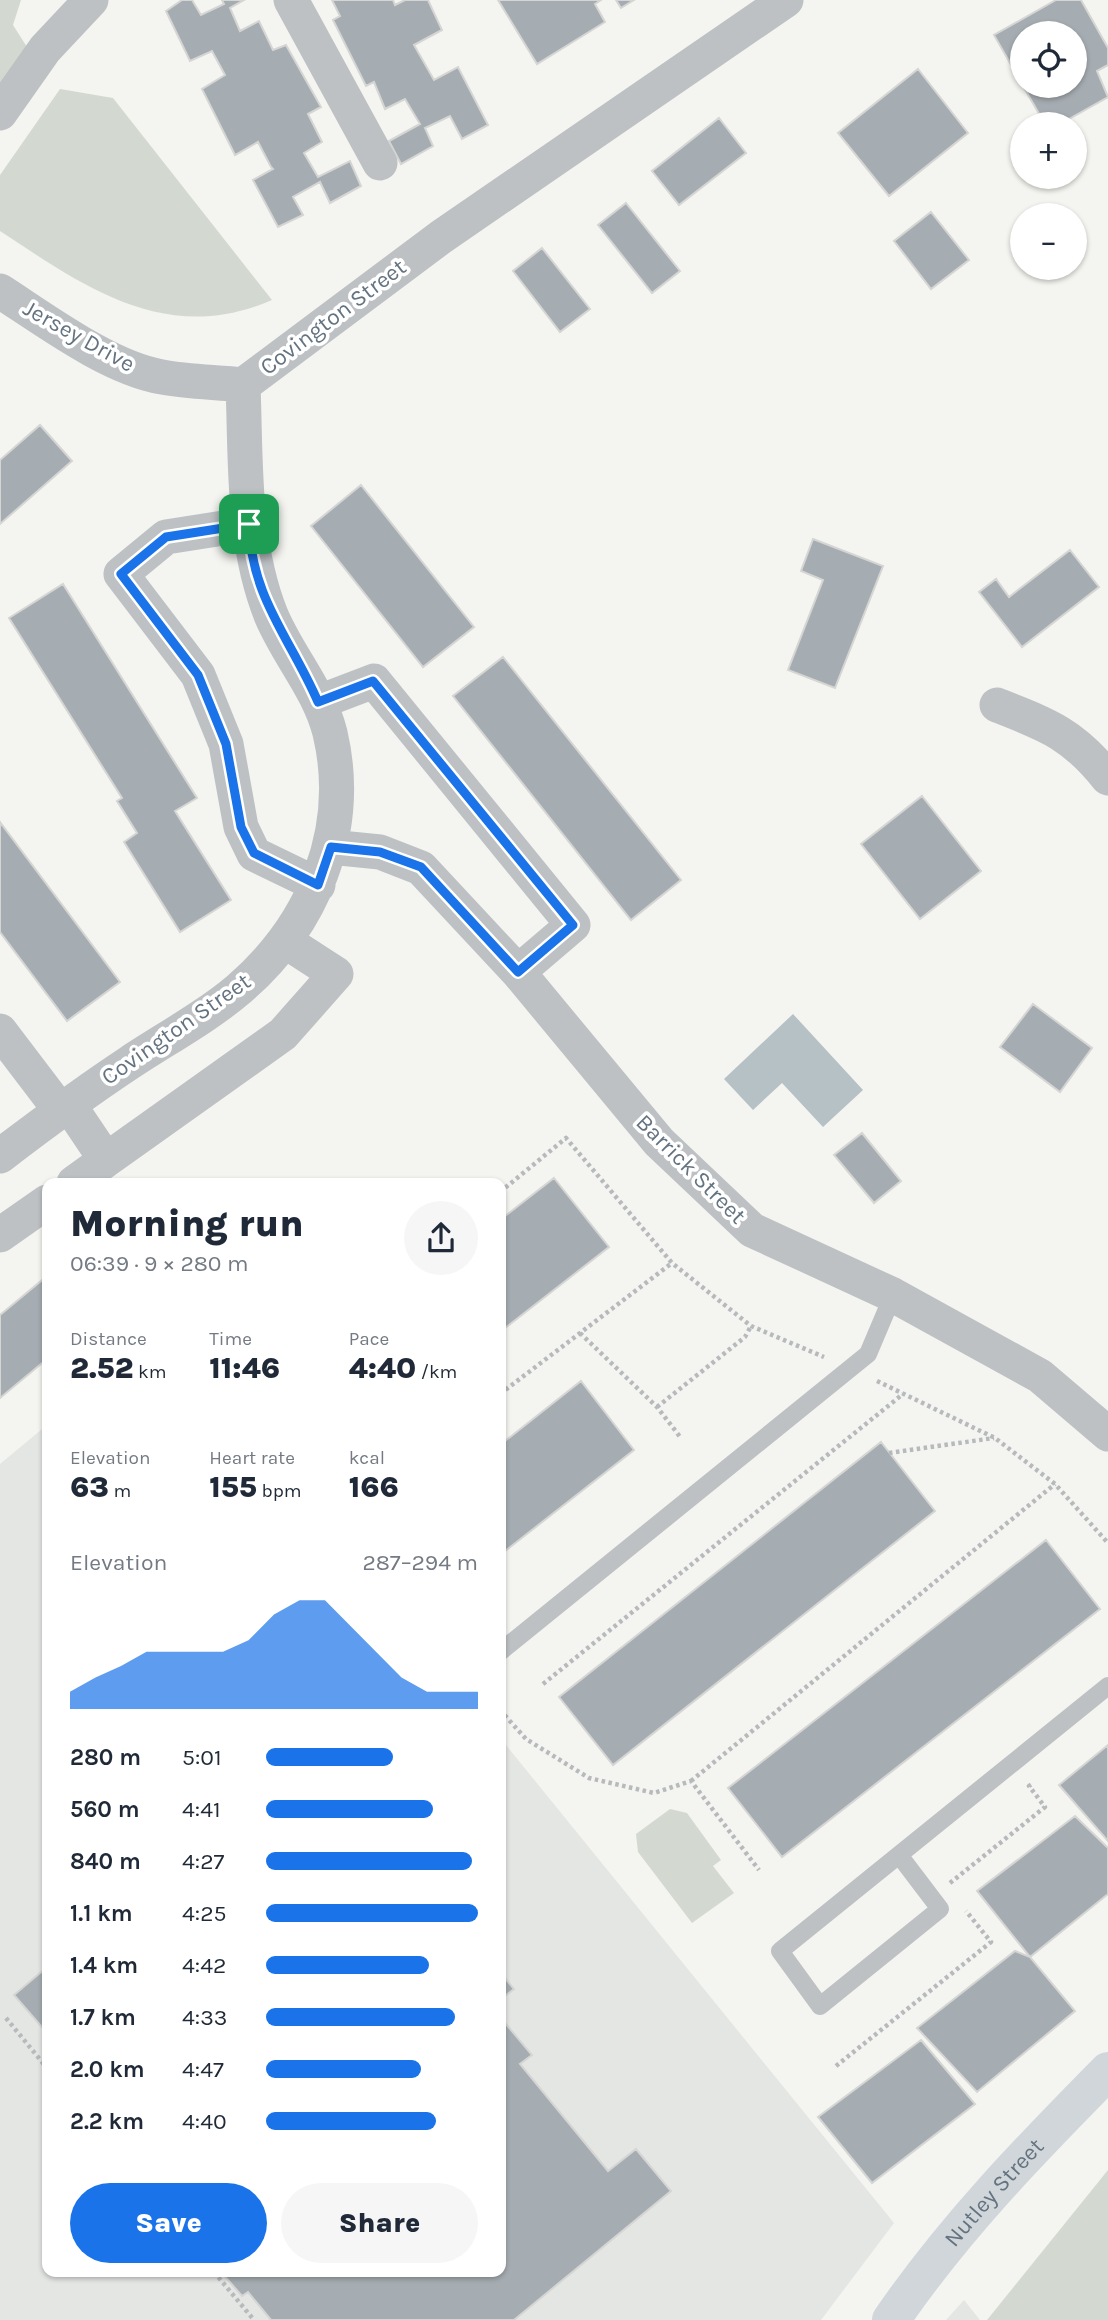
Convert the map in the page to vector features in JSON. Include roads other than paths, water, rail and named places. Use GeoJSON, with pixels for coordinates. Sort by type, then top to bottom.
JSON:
{"type":"FeatureCollection","features":[{"type":"Feature","properties":{"kind":"main road","name":"Nutley Street"},"geometry":{"type":"LineString","coordinates":[[891,2320],[965,2221],[1019,2160],[1108,2071]]}},
{"type":"Feature","properties":{"kind":"street"},"geometry":{"type":"LineString","coordinates":[[0,113],[46,50],[91,0]]}},
{"type":"Feature","properties":{"kind":"street"},"geometry":{"type":"LineString","coordinates":[[291,0],[380,163]]}},
{"type":"Feature","properties":{"kind":"street","name":"Covington Street"},"geometry":{"type":"LineString","coordinates":[[0,1156],[237,990],[285,941],[302,917],[318,885],[331,847],[336,781],[330,733],[318,702],[272,618],[255,572],[249,524],[243,385],[441,236],[786,0]]}},
{"type":"Feature","properties":{"kind":"street","name":"Jersey Drive"},"geometry":{"type":"LineString","coordinates":[[0,291],[76,340],[138,371],[161,377],[243,385]]}},
{"type":"Feature","properties":{"kind":"street"},"geometry":{"type":"LineString","coordinates":[[249,524],[166,537],[121,574],[198,675],[226,744],[241,827],[254,853],[318,885]]}},
{"type":"Feature","properties":{"kind":"street"},"geometry":{"type":"LineString","coordinates":[[318,702],[373,681],[573,925],[518,972]]}},
{"type":"Feature","properties":{"kind":"street"},"geometry":{"type":"LineString","coordinates":[[997,705],[1097,742],[1108,778]]}},
{"type":"Feature","properties":{"kind":"street","name":"Barrick Street"},"geometry":{"type":"LineString","coordinates":[[331,847],[380,852],[421,867],[518,972],[659,1142],[752,1230],[893,1295],[1040,1376],[1108,1434]]}},
{"type":"Feature","properties":{"kind":"street"},"geometry":{"type":"LineString","coordinates":[[81,1178],[283,1034],[336,974],[285,941]]}},
{"type":"Feature","properties":{"kind":"street"},"geometry":{"type":"LineString","coordinates":[[0,1031],[106,1160]]}},
{"type":"Feature","properties":{"kind":"street"},"geometry":{"type":"LineString","coordinates":[[0,1235],[42,1206]]}},
{"type":"Feature","properties":{"kind":"lane"},"geometry":{"type":"LineString","coordinates":[[506,1646],[868,1354],[893,1295]]}},
{"type":"Feature","properties":{"kind":"lane"},"geometry":{"type":"LineString","coordinates":[[900,1855],[940,1909],[820,2006],[780,1951],[1108,1686]]}}]}
